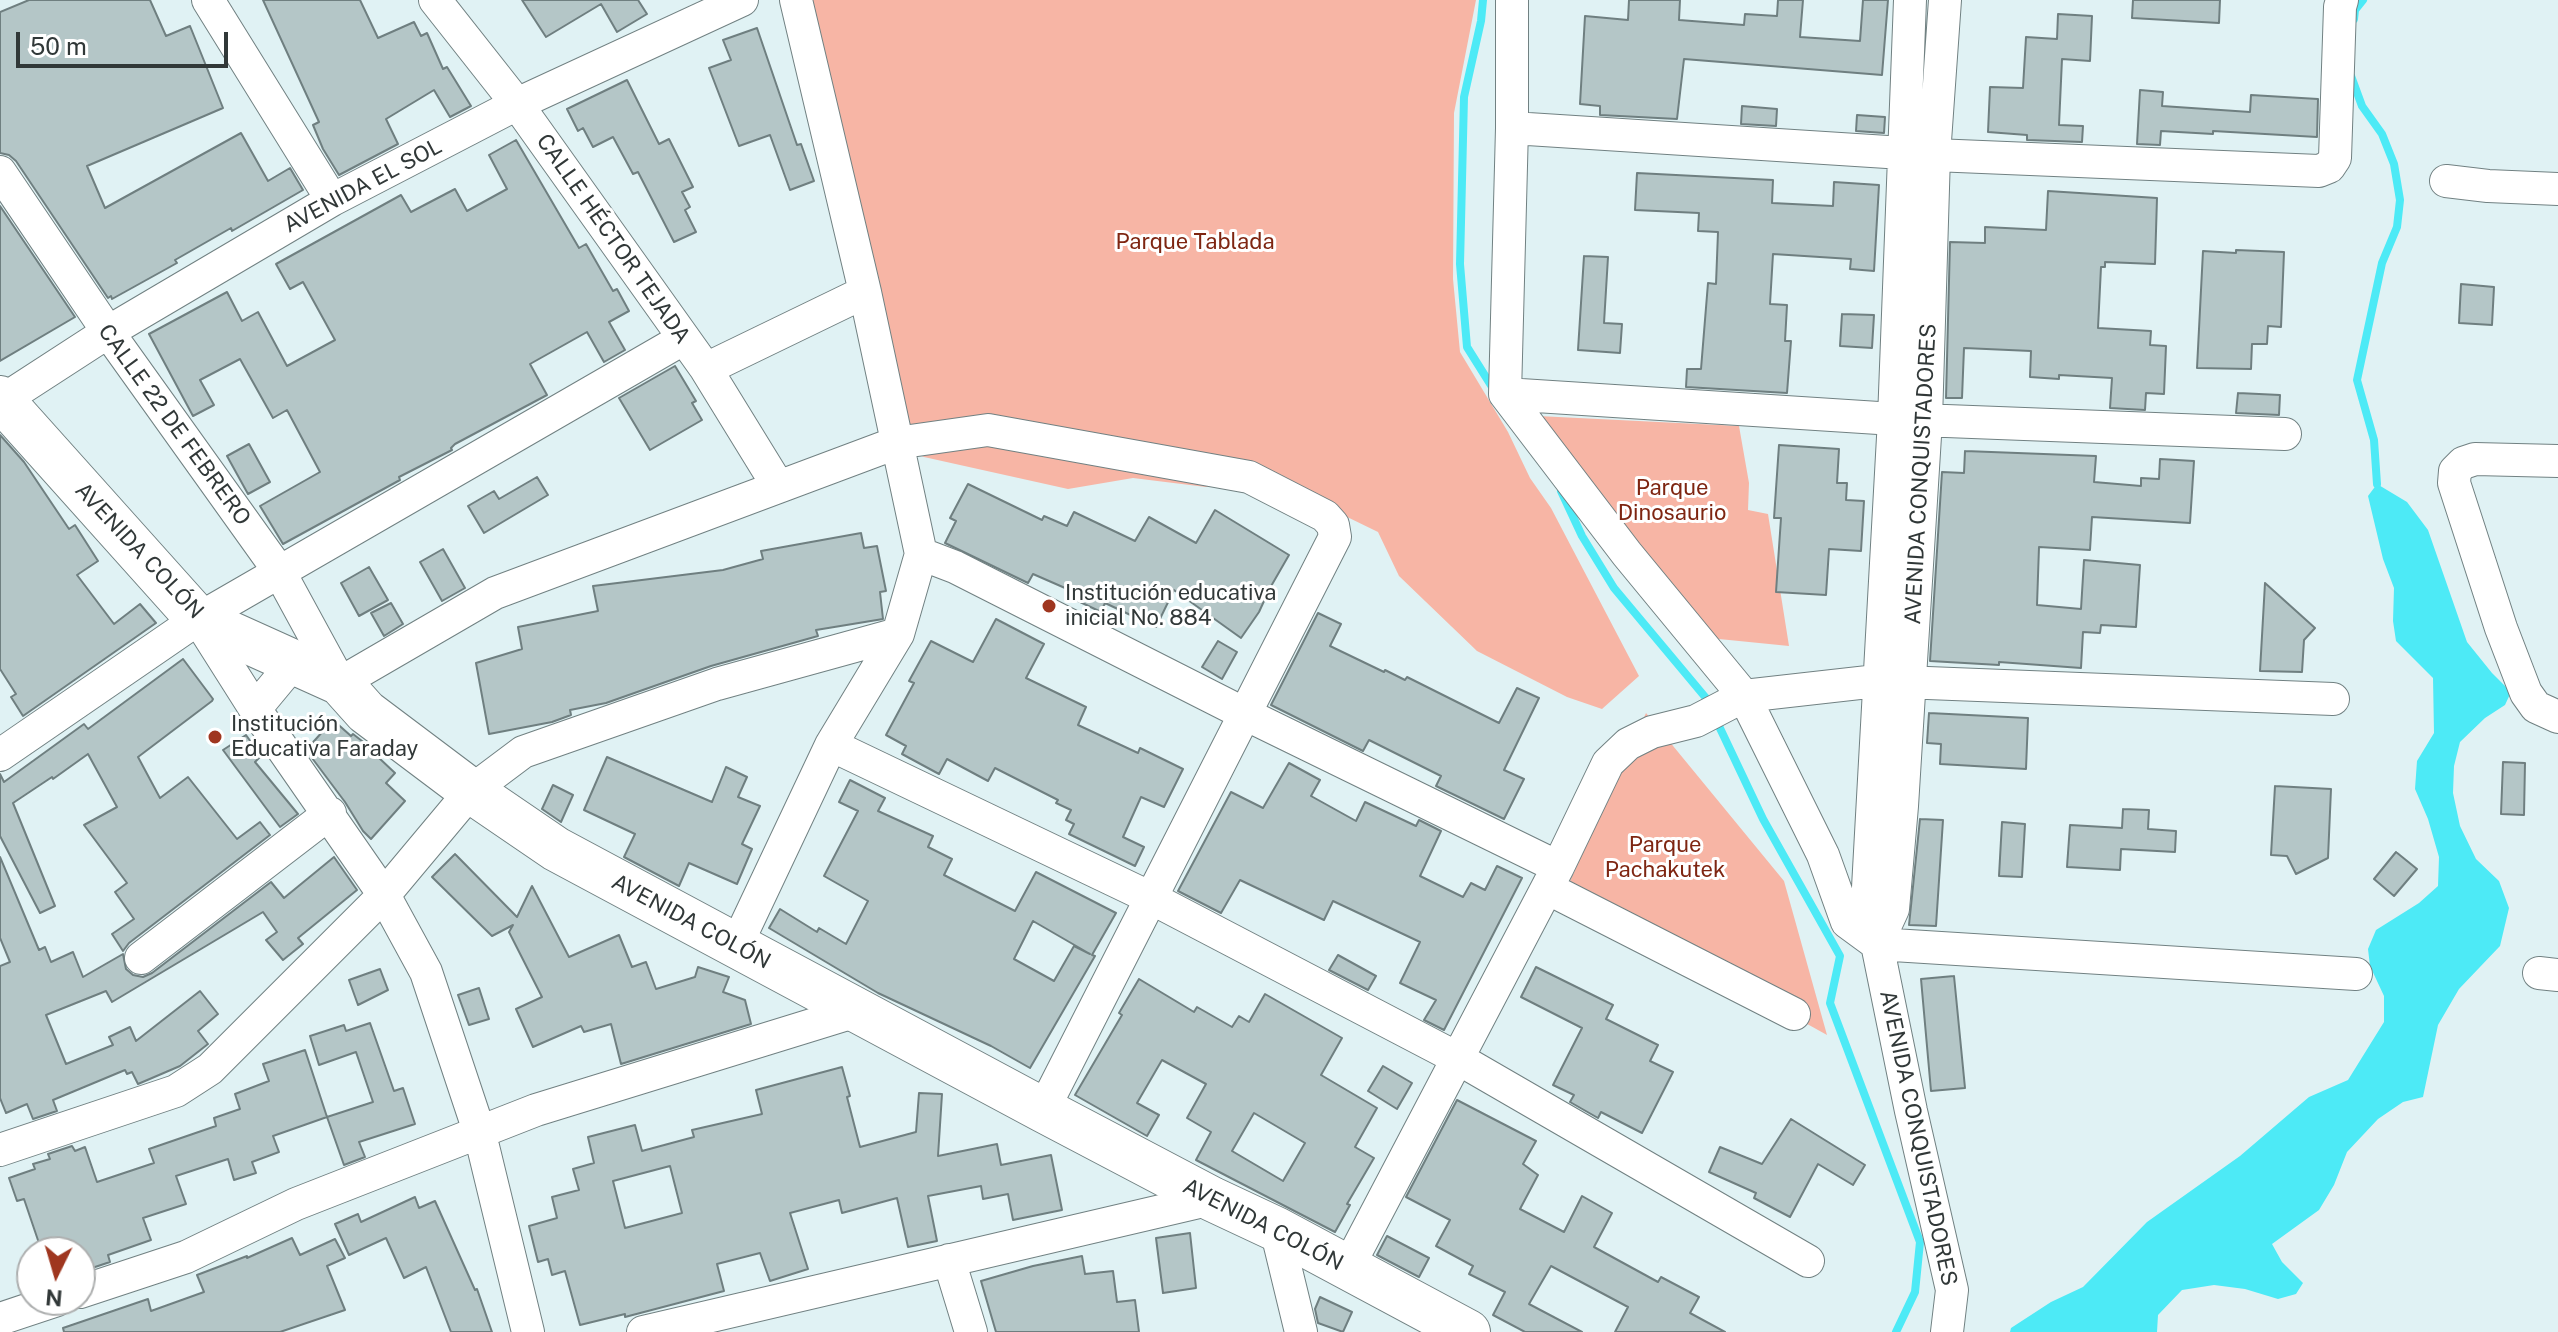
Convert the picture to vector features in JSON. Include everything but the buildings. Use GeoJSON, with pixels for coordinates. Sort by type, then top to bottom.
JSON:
{"type":"FeatureCollection","features":[{"type":"Feature","properties":{"kind":"main road","name":"AVENIDA COLÓN"},"geometry":{"type":"LineString","coordinates":[[1,400],[198,619],[340,683],[366,712],[471,791],[556,849],[1043,1110],[1276,1229],[1468,1332]]}},
{"type":"Feature","properties":{"kind":"street"},"geometry":{"type":"LineString","coordinates":[[208,0],[332,200]]}},
{"type":"Feature","properties":{"kind":"street","name":"CALLE HÉCTOR TEJADA"},"geometry":{"type":"LineString","coordinates":[[435,0],[517,104],[706,369],[778,486]]}},
{"type":"Feature","properties":{"kind":"street","name":"AVENIDA EL SOL"},"geometry":{"type":"LineString","coordinates":[[1,400],[108,332],[332,200],[517,104],[742,0]]}},
{"type":"Feature","properties":{"kind":"street"},"geometry":{"type":"LineString","coordinates":[[736,946],[831,745],[898,634],[921,554],[865,292],[796,0]]}},
{"type":"Feature","properties":{"kind":"street"},"geometry":{"type":"LineString","coordinates":[[1512,0],[1505,394],[1627,554],[1744,696],[1823,855],[1847,922],[1877,944],[2356,974]]}},
{"type":"Feature","properties":{"kind":"street","name":"AVENIDA CONQUISTADORES"},"geometry":{"type":"LineString","coordinates":[[1877,944],[1893,909],[1926,420],[1919,154],[1910,0]]}},
{"type":"Feature","properties":{"kind":"street","name":"AVENIDA CONQUISTADORES"},"geometry":{"type":"LineString","coordinates":[[1945,0],[1919,154],[1894,419],[1877,681],[1867,906],[1952,1290],[1947,1332]]}},
{"type":"Feature","properties":{"kind":"street"},"geometry":{"type":"LineString","coordinates":[[1512,128],[1919,154],[2325,170],[2335,158],[2342,0]]}},
{"type":"Feature","properties":{"kind":"street","name":"CALLE 22 DE FEBRERO"},"geometry":{"type":"LineString","coordinates":[[0,172],[108,332],[279,571],[340,683]]}},
{"type":"Feature","properties":{"kind":"street"},"geometry":{"type":"LineString","coordinates":[[2446,181],[2558,189]]}},
{"type":"Feature","properties":{"kind":"street"},"geometry":{"type":"LineString","coordinates":[[706,369],[865,292]]}},
{"type":"Feature","properties":{"kind":"street"},"geometry":{"type":"LineString","coordinates":[[0,755],[198,619],[683,339]]}},
{"type":"Feature","properties":{"kind":"street"},"geometry":{"type":"LineString","coordinates":[[1505,394],[1894,419],[2285,434]]}},
{"type":"Feature","properties":{"kind":"street"},"geometry":{"type":"LineString","coordinates":[[340,683],[495,593],[896,443],[988,430],[1249,477],[1325,516],[1333,525],[1335,537],[1043,1110]]}},
{"type":"Feature","properties":{"kind":"street"},"geometry":{"type":"LineString","coordinates":[[2558,461],[2475,459],[2463,463],[2455,471],[2454,483],[2501,628],[2526,693],[2536,707],[2558,717]]}},
{"type":"Feature","properties":{"kind":"street"},"geometry":{"type":"LineString","coordinates":[[921,554],[955,567],[1245,714],[1552,878],[1794,1014]]}},
{"type":"Feature","properties":{"kind":"street"},"geometry":{"type":"LineString","coordinates":[[198,619],[255,709],[384,895],[426,972],[480,1134],[528,1332]]}},
{"type":"Feature","properties":{"kind":"street"},"geometry":{"type":"LineString","coordinates":[[0,1148],[176,1091],[199,1077],[221,1059],[384,895],[471,791],[523,752],[717,684],[898,634]]}},
{"type":"Feature","properties":{"kind":"street"},"geometry":{"type":"LineString","coordinates":[[255,709],[294,662]]}},
{"type":"Feature","properties":{"kind":"street"},"geometry":{"type":"LineString","coordinates":[[1347,1269],[1552,878],[1608,763],[1628,744],[1652,732],[1696,721],[1744,696],[1877,681],[2333,699]]}},
{"type":"Feature","properties":{"kind":"street"},"geometry":{"type":"LineString","coordinates":[[831,745],[1151,898],[1457,1058],[1808,1261]]}},
{"type":"Feature","properties":{"kind":"street"},"geometry":{"type":"LineString","coordinates":[[141,958],[330,813]]}},
{"type":"Feature","properties":{"kind":"street"},"geometry":{"type":"LineString","coordinates":[[96,1287],[186,1257],[296,1204],[536,1110],[857,1011]]}},
{"type":"Feature","properties":{"kind":"street"},"geometry":{"type":"LineString","coordinates":[[643,1332],[1212,1199]]}},
{"type":"Feature","properties":{"kind":"street"},"geometry":{"type":"LineString","coordinates":[[1276,1229],[1301,1332]]}},
{"type":"Feature","properties":{"kind":"street"},"geometry":{"type":"LineString","coordinates":[[949,1260],[971,1332]]}},
{"type":"Feature","properties":{"kind":"green space","name":"Parque Tablada"},"geometry":{"type":"Polygon","coordinates":[[[808,0],[1476,0],[1454,113],[1453,279],[1460,352],[1508,432],[1530,478],[1551,508],[1639,676],[1602,709],[1567,697],[1477,651],[1399,576],[1378,532],[1263,476],[1206,487],[1133,478],[1068,489],[924,457],[889,442],[808,0]]]}},
{"type":"Feature","properties":{"kind":"green space","name":"Parque Dinosaurio"},"geometry":{"type":"Polygon","coordinates":[[[1538,416],[1739,426],[1749,483],[1748,510],[1768,514],[1789,646],[1699,637],[1538,416]]]}},
{"type":"Feature","properties":{"kind":"green space","name":"Parque Pachakutek"},"geometry":{"type":"Polygon","coordinates":[[[1646,713],[1784,881],[1827,1035],[1566,890],[1646,713]]]}},
{"type":"Feature","properties":{"kind":"water"},"geometry":{"type":"Polygon","coordinates":[[[2377,484],[2407,502],[2428,530],[2467,642],[2511,692],[2505,705],[2485,718],[2460,742],[2454,766],[2453,793],[2460,826],[2476,859],[2499,881],[2509,908],[2500,946],[2459,989],[2438,1025],[2423,1097],[2403,1102],[2378,1119],[2347,1152],[2334,1185],[2319,1210],[2272,1244],[2282,1262],[2303,1283],[2296,1294],[2278,1299],[2245,1289],[2214,1285],[2182,1290],[2158,1315],[2157,1332],[2010,1332],[2011,1328],[2051,1302],[2083,1287],[2147,1222],[2240,1156],[2309,1097],[2348,1080],[2384,1022],[2384,996],[2370,966],[2368,949],[2376,930],[2419,903],[2438,886],[2439,857],[2415,789],[2417,761],[2434,733],[2433,678],[2396,641],[2394,588],[2383,559],[2368,496],[2377,484]]]}},
{"type":"Feature","properties":{"kind":"waterway"},"geometry":{"type":"LineString","coordinates":[[1483,0],[1464,97],[1460,264],[1467,347],[1494,390]]}},
{"type":"Feature","properties":{"kind":"waterway"},"geometry":{"type":"LineString","coordinates":[[2354,19],[2355,10],[2363,0]]}},
{"type":"Feature","properties":{"kind":"waterway"},"geometry":{"type":"LineString","coordinates":[[2351,76],[2362,106],[2382,134],[2394,164],[2400,200],[2397,227],[2382,263],[2357,380],[2374,440],[2377,484]]}},
{"type":"Feature","properties":{"kind":"waterway"},"geometry":{"type":"LineString","coordinates":[[1561,491],[1582,536],[1614,588],[1711,704]]}},
{"type":"Feature","properties":{"kind":"waterway"},"geometry":{"type":"LineString","coordinates":[[1718,724],[1763,819],[1840,956],[1830,1003],[1920,1242],[1915,1292],[1896,1332]]}},
{"type":"Feature","properties":{"kind":"place","name":"Institución educativa inicial No. 884"},"geometry":{"type":"Point","coordinates":[1049,606]}},
{"type":"Feature","properties":{"kind":"place","name":"Institución Educativa Faraday"},"geometry":{"type":"Point","coordinates":[215,737]}}]}
